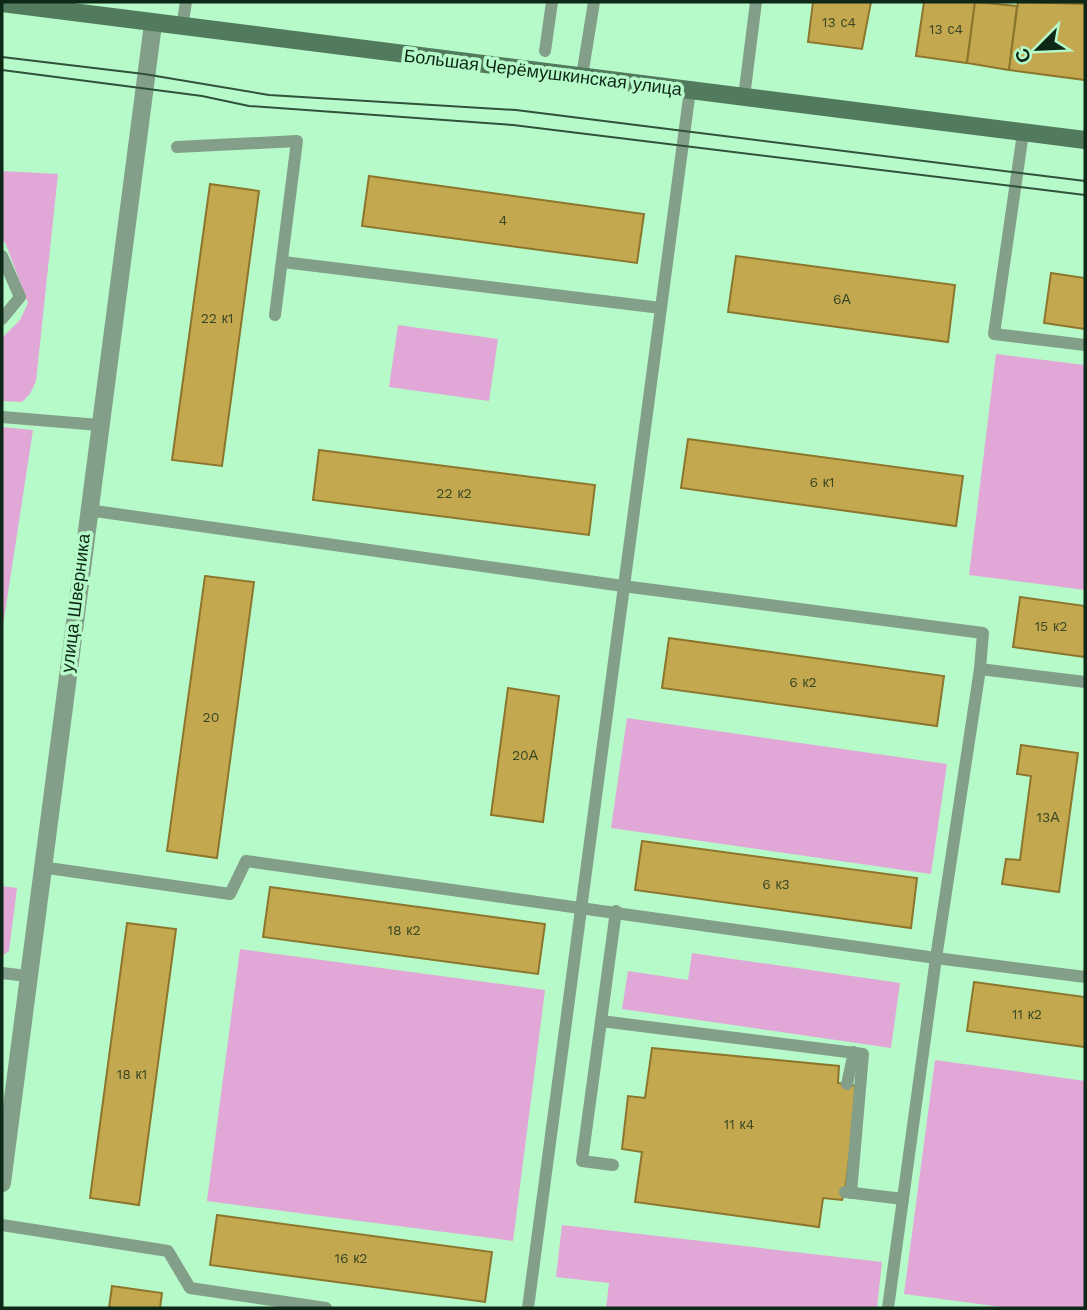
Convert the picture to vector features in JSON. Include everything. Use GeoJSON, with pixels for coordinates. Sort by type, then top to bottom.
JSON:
{"type":"FeatureCollection","features":[{"type":"Feature","properties":{"kind":"main road","name":"Большая Черёмушкинская улица"},"geometry":{"type":"LineString","coordinates":[[2,3],[1085,140]]}},
{"type":"Feature","properties":{"kind":"street","name":"улица Шверника"},"geometry":{"type":"LineString","coordinates":[[2,1183],[41,867],[153,23]]}},
{"type":"Feature","properties":{"kind":"lane"},"geometry":{"type":"LineString","coordinates":[[182,27],[186,2]]}},
{"type":"Feature","properties":{"kind":"lane"},"geometry":{"type":"LineString","coordinates":[[545,51],[552,2]]}},
{"type":"Feature","properties":{"kind":"lane"},"geometry":{"type":"LineString","coordinates":[[583,76],[594,2]]}},
{"type":"Feature","properties":{"kind":"lane"},"geometry":{"type":"LineString","coordinates":[[744,97],[756,2]]}},
{"type":"Feature","properties":{"kind":"lane"},"geometry":{"type":"LineString","coordinates":[[528,1308],[690,90]]}},
{"type":"Feature","properties":{"kind":"lane"},"geometry":{"type":"LineString","coordinates":[[1023,133],[993,334],[1085,345]]}},
{"type":"Feature","properties":{"kind":"lane"},"geometry":{"type":"LineString","coordinates":[[177,147],[297,141],[275,315]]}},
{"type":"Feature","properties":{"kind":"lane"},"geometry":{"type":"LineString","coordinates":[[2,256],[20,297],[2,319]]}},
{"type":"Feature","properties":{"kind":"lane"},"geometry":{"type":"LineString","coordinates":[[283,261],[661,308]]}},
{"type":"Feature","properties":{"kind":"lane"},"geometry":{"type":"LineString","coordinates":[[2,417],[99,425]]}},
{"type":"Feature","properties":{"kind":"lane"},"geometry":{"type":"LineString","coordinates":[[88,510],[624,586],[983,633],[888,1308]]}},
{"type":"Feature","properties":{"kind":"lane"},"geometry":{"type":"LineString","coordinates":[[980,669],[1085,682]]}},
{"type":"Feature","properties":{"kind":"lane"},"geometry":{"type":"LineString","coordinates":[[41,867],[230,894],[246,861],[1085,977]]}},
{"type":"Feature","properties":{"kind":"lane"},"geometry":{"type":"LineString","coordinates":[[613,1165],[582,1161],[616,911]]}},
{"type":"Feature","properties":{"kind":"lane"},"geometry":{"type":"LineString","coordinates":[[2,973],[27,976]]}},
{"type":"Feature","properties":{"kind":"lane"},"geometry":{"type":"LineString","coordinates":[[601,1021],[863,1054],[864,1071],[848,1193],[903,1199]]}},
{"type":"Feature","properties":{"kind":"lane"},"geometry":{"type":"LineString","coordinates":[[846,1084],[854,1052]]}},
{"type":"Feature","properties":{"kind":"lane"},"geometry":{"type":"LineString","coordinates":[[2,1225],[167,1251],[190,1288],[326,1308]]}},
{"type":"Feature","properties":{"kind":"shaded area"},"geometry":{"type":"Polygon","coordinates":[[[2,171],[58,174],[36,381],[30,394],[22,402],[2,401],[2,338],[20,320],[28,303],[5,242],[2,241],[2,171]]]}},
{"type":"Feature","properties":{"kind":"shaded area"},"geometry":{"type":"Polygon","coordinates":[[[398,325],[498,339],[489,401],[389,387],[398,325]]]}},
{"type":"Feature","properties":{"kind":"shaded area"},"geometry":{"type":"Polygon","coordinates":[[[996,354],[1085,365],[1085,590],[969,575],[996,354]]]}},
{"type":"Feature","properties":{"kind":"shaded area"},"geometry":{"type":"Polygon","coordinates":[[[2,427],[33,430],[2,632],[2,427]]]}},
{"type":"Feature","properties":{"kind":"shaded area"},"geometry":{"type":"Polygon","coordinates":[[[627,718],[947,764],[931,874],[611,828],[627,718]]]}},
{"type":"Feature","properties":{"kind":"shaded area"},"geometry":{"type":"Polygon","coordinates":[[[2,886],[17,888],[9,951],[2,956],[2,886]]]}},
{"type":"Feature","properties":{"kind":"shaded area"},"geometry":{"type":"Polygon","coordinates":[[[240,949],[545,990],[513,1241],[207,1201],[240,949]]]}},
{"type":"Feature","properties":{"kind":"shaded area"},"geometry":{"type":"Polygon","coordinates":[[[692,953],[900,983],[891,1048],[622,1009],[628,971],[688,980],[692,953]]]}},
{"type":"Feature","properties":{"kind":"shaded area"},"geometry":{"type":"Polygon","coordinates":[[[935,1060],[1085,1081],[1085,1308],[1009,1308],[904,1294],[935,1060]]]}},
{"type":"Feature","properties":{"kind":"shaded area"},"geometry":{"type":"Polygon","coordinates":[[[562,1225],[882,1262],[877,1308],[606,1308],[609,1283],[556,1277],[562,1225]]]}},
{"type":"Feature","properties":{"kind":"building"},"geometry":{"type":"Polygon","coordinates":[[[813,2],[871,2],[862,49],[808,42],[813,2]]]}},
{"type":"Feature","properties":{"kind":"building"},"geometry":{"type":"Polygon","coordinates":[[[924,2],[975,2],[967,63],[916,56],[924,2]]]}},
{"type":"Feature","properties":{"kind":"building"},"geometry":{"type":"Polygon","coordinates":[[[975,2],[1017,6],[1009,70],[967,63],[975,2]]]}},
{"type":"Feature","properties":{"kind":"building"},"geometry":{"type":"Polygon","coordinates":[[[1018,2],[1085,4],[1085,80],[1009,70],[1018,2]]]}},
{"type":"Feature","properties":{"kind":"building"},"geometry":{"type":"Polygon","coordinates":[[[369,176],[644,214],[637,263],[362,226],[369,176]]]}},
{"type":"Feature","properties":{"kind":"building"},"geometry":{"type":"Polygon","coordinates":[[[210,184],[259,191],[222,466],[172,460],[210,184]]]}},
{"type":"Feature","properties":{"kind":"building"},"geometry":{"type":"Polygon","coordinates":[[[736,256],[955,285],[948,342],[728,312],[736,256]]]}},
{"type":"Feature","properties":{"kind":"building"},"geometry":{"type":"Polygon","coordinates":[[[1051,273],[1085,278],[1085,329],[1044,323],[1051,273]]]}},
{"type":"Feature","properties":{"kind":"building"},"geometry":{"type":"Polygon","coordinates":[[[688,439],[963,476],[956,526],[681,488],[688,439]]]}},
{"type":"Feature","properties":{"kind":"building"},"geometry":{"type":"Polygon","coordinates":[[[319,450],[595,485],[589,535],[313,500],[319,450]]]}},
{"type":"Feature","properties":{"kind":"building"},"geometry":{"type":"Polygon","coordinates":[[[205,576],[254,582],[217,858],[167,851],[205,576]]]}},
{"type":"Feature","properties":{"kind":"building"},"geometry":{"type":"Polygon","coordinates":[[[1020,597],[1085,606],[1085,657],[1013,647],[1020,597]]]}},
{"type":"Feature","properties":{"kind":"building"},"geometry":{"type":"Polygon","coordinates":[[[669,638],[944,676],[937,726],[662,688],[669,638]]]}},
{"type":"Feature","properties":{"kind":"building"},"geometry":{"type":"Polygon","coordinates":[[[508,688],[559,696],[543,822],[491,815],[508,688]]]}},
{"type":"Feature","properties":{"kind":"building"},"geometry":{"type":"Polygon","coordinates":[[[1021,745],[1078,753],[1059,892],[1002,884],[1006,859],[1020,860],[1031,776],[1017,774],[1021,745]]]}},
{"type":"Feature","properties":{"kind":"building"},"geometry":{"type":"Polygon","coordinates":[[[642,841],[917,878],[911,928],[635,890],[642,841]]]}},
{"type":"Feature","properties":{"kind":"building"},"geometry":{"type":"Polygon","coordinates":[[[270,887],[545,924],[538,974],[263,937],[270,887]]]}},
{"type":"Feature","properties":{"kind":"building"},"geometry":{"type":"Polygon","coordinates":[[[127,923],[176,929],[139,1205],[90,1198],[127,923]]]}},
{"type":"Feature","properties":{"kind":"building"},"geometry":{"type":"Polygon","coordinates":[[[974,982],[1085,997],[1085,1047],[967,1031],[974,982]]]}},
{"type":"Feature","properties":{"kind":"building"},"geometry":{"type":"Polygon","coordinates":[[[652,1048],[839,1066],[838,1083],[858,1086],[845,1192],[842,1200],[823,1198],[819,1227],[635,1202],[642,1152],[622,1149],[628,1096],[645,1098],[652,1048]]]}},
{"type":"Feature","properties":{"kind":"building"},"geometry":{"type":"Polygon","coordinates":[[[217,1215],[492,1252],[485,1302],[210,1265],[217,1215]]]}},
{"type":"Feature","properties":{"kind":"building"},"geometry":{"type":"Polygon","coordinates":[[[112,1286],[162,1293],[160,1308],[109,1308],[112,1286]]]}},
{"type":"Feature","properties":{"kind":"tram line"},"geometry":{"type":"LineString","coordinates":[[2,57],[144,74],[269,95],[516,110],[1085,181]]}},
{"type":"Feature","properties":{"kind":"tram line"},"geometry":{"type":"LineString","coordinates":[[2,70],[202,96],[249,106],[513,125],[1085,195]]}}]}
